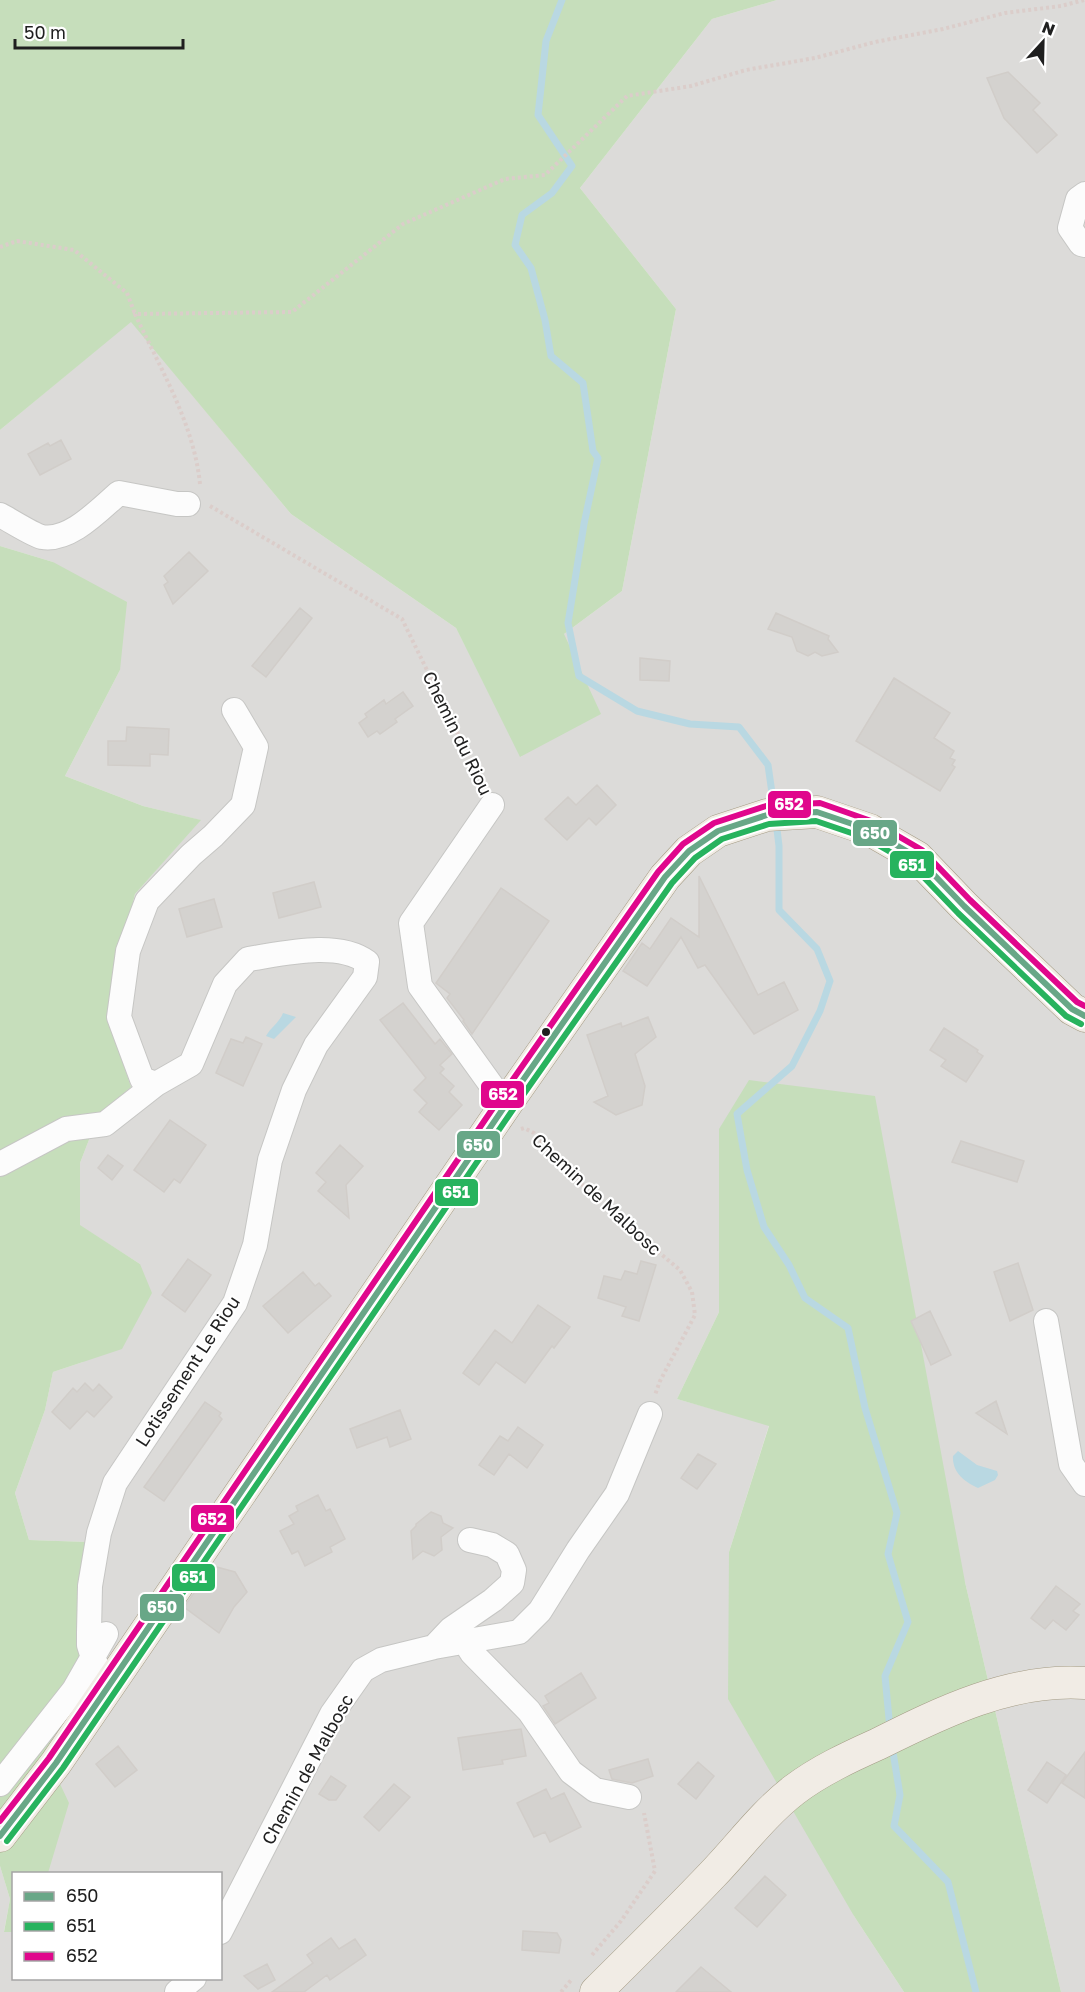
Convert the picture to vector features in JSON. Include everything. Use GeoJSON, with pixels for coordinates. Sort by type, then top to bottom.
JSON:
{"type":"FeatureCollection","features":[{"type":"Feature","properties":{"kind":"main road"},"geometry":{"type":"LineString","coordinates":[[0,1836],[56,1762],[101,1670],[134,1646],[509,1100],[665,877],[689,851],[718,831],[766,815],[817,812],[870,830],[917,857],[964,906],[1063,1001],[1085,1016]]}},
{"type":"Feature","properties":{"kind":"main road"},"geometry":{"type":"LineString","coordinates":[[586,1983],[712,1875],[766,1815],[794,1790],[862,1751],[958,1707],[1031,1685],[1085,1683]]}},
{"type":"Feature","properties":{"kind":"street"},"geometry":{"type":"LineString","coordinates":[[1085,194],[1078,199],[1070,228],[1081,244],[1085,245]]}},
{"type":"Feature","properties":{"kind":"street"},"geometry":{"type":"LineString","coordinates":[[0,515],[42,537],[59,536],[76,529],[119,494],[195,503]]}},
{"type":"Feature","properties":{"kind":"street"},"geometry":{"type":"LineString","coordinates":[[156,1084],[142,1079],[119,1017],[128,951],[147,901],[243,806],[256,747],[234,710]]}},
{"type":"Feature","properties":{"kind":"street","name":"Chemin du Riou"},"geometry":{"type":"LineString","coordinates":[[492,805],[411,924],[420,986],[494,1089],[509,1100]]}},
{"type":"Feature","properties":{"kind":"street","name":"Lotissement Le Riou"},"geometry":{"type":"LineString","coordinates":[[97,1633],[90,1586],[99,1533],[115,1483],[235,1303],[255,1245],[270,1160],[294,1090],[316,1045],[365,977],[367,962],[358,955],[322,949],[248,959],[225,984],[191,1064],[156,1084]]}},
{"type":"Feature","properties":{"kind":"street"},"geometry":{"type":"LineString","coordinates":[[0,1164],[66,1129],[105,1124],[156,1084]]}},
{"type":"Feature","properties":{"kind":"street"},"geometry":{"type":"LineString","coordinates":[[1046,1321],[1071,1464],[1085,1484]]}},
{"type":"Feature","properties":{"kind":"street","name":"Chemin de Malbosc"},"geometry":{"type":"LineString","coordinates":[[222,1928],[332,1714],[363,1670],[381,1660],[434,1647],[519,1632],[540,1611],[617,1494],[650,1414]]}},
{"type":"Feature","properties":{"kind":"street"},"geometry":{"type":"LineString","coordinates":[[434,1647],[451,1629],[493,1600],[512,1583],[514,1570],[507,1554],[492,1545],[470,1540]]}},
{"type":"Feature","properties":{"kind":"street"},"geometry":{"type":"LineString","coordinates":[[0,1784],[74,1690],[101,1670],[88,1645],[97,1633],[134,1646]]}},
{"type":"Feature","properties":{"kind":"street"},"geometry":{"type":"LineString","coordinates":[[465,1642],[472,1653],[529,1710],[571,1772],[596,1790],[629,1797]]}},
{"type":"Feature","properties":{"kind":"street"},"geometry":{"type":"LineString","coordinates":[[177,1992],[192,1980]]}},
{"type":"Feature","properties":{"kind":"path"},"geometry":{"type":"LineString","coordinates":[[135,314],[292,312],[403,224],[505,180],[545,175],[627,96],[691,86],[746,70],[814,58],[1005,13],[1061,6],[1084,0]]}},
{"type":"Feature","properties":{"kind":"path"},"geometry":{"type":"LineString","coordinates":[[0,247],[17,241],[74,250],[128,293],[135,314],[178,406],[197,462],[195,503]]}},
{"type":"Feature","properties":{"kind":"path","name":"Chemin du Riou"},"geometry":{"type":"LineString","coordinates":[[195,503],[402,619],[492,805]]}},
{"type":"Feature","properties":{"kind":"path","name":"Chemin de Malbosc"},"geometry":{"type":"LineString","coordinates":[[519,1130],[524,1128],[534,1133],[572,1175],[680,1270],[692,1292],[695,1315],[660,1381],[650,1414]]}},
{"type":"Feature","properties":{"kind":"path"},"geometry":{"type":"LineString","coordinates":[[591,1956],[621,1921],[655,1871],[644,1812],[629,1797]]}},
{"type":"Feature","properties":{"kind":"path"},"geometry":{"type":"LineString","coordinates":[[561,1992],[586,1983]]}},
{"type":"Feature","properties":{"kind":"shaded area"},"geometry":{"type":"Polygon","coordinates":[[[777,0],[1085,0],[1085,1992],[1061,1992],[965,1582],[719,1129],[719,1312],[677,1399],[769,1425],[729,1552],[854,1916],[904,1992],[0,1992],[0,1866],[10,1899],[4,1931],[12,1932],[12,1980],[222,1980],[222,1872],[48,1872],[46,1754],[88,1542],[29,1540],[15,1493],[45,1410],[53,1372],[83,1362],[140,1264],[79,1225],[80,1163],[99,1114],[114,1037],[118,964],[135,894],[200,820],[143,806],[65,776],[120,670],[53,562],[0,546],[0,430],[131,321],[291,514],[456,628],[521,757],[564,634],[622,591],[676,309],[580,188],[712,19],[777,0]]]}},
{"type":"Feature","properties":{"kind":"green space"},"geometry":{"type":"Polygon","coordinates":[[[0,0],[777,0],[712,19],[580,188],[676,309],[622,591],[564,634],[601,714],[520,757],[456,628],[291,514],[131,322],[0,430],[0,0]]]}},
{"type":"Feature","properties":{"kind":"green space"},"geometry":{"type":"Polygon","coordinates":[[[0,546],[53,562],[127,602],[120,670],[65,776],[143,806],[201,820],[135,894],[118,964],[114,1037],[131,1087],[99,1114],[80,1163],[80,1225],[140,1264],[152,1293],[122,1349],[53,1372],[45,1410],[15,1493],[29,1540],[88,1542],[85,1664],[46,1754],[69,1803],[48,1872],[12,1872],[12,1932],[4,1932],[10,1899],[0,1866],[0,546]]]}},
{"type":"Feature","properties":{"kind":"green space"},"geometry":{"type":"Polygon","coordinates":[[[749,1080],[875,1096],[965,1582],[1061,1992],[904,1992],[854,1916],[728,1699],[729,1552],[769,1426],[677,1399],[719,1312],[719,1129],[749,1080]]]}},
{"type":"Feature","properties":{"kind":"water"},"geometry":{"type":"Polygon","coordinates":[[[283,1013],[296,1017],[274,1039],[266,1036],[279,1020],[283,1013]]]}},
{"type":"Feature","properties":{"kind":"water"},"geometry":{"type":"Polygon","coordinates":[[[958,1451],[977,1465],[997,1471],[998,1475],[995,1480],[978,1488],[968,1483],[957,1472],[953,1462],[953,1456],[958,1451]]]}},
{"type":"Feature","properties":{"kind":"building"},"geometry":{"type":"Polygon","coordinates":[[[1008,72],[1040,103],[1033,110],[1057,135],[1037,153],[1004,118],[987,78],[1008,72]]]}},
{"type":"Feature","properties":{"kind":"building"},"geometry":{"type":"Polygon","coordinates":[[[61,440],[71,459],[40,475],[28,454],[48,443],[50,446],[61,440]]]}},
{"type":"Feature","properties":{"kind":"building"},"geometry":{"type":"Polygon","coordinates":[[[189,552],[208,571],[173,604],[164,585],[168,582],[164,576],[189,552]]]}},
{"type":"Feature","properties":{"kind":"building"},"geometry":{"type":"Polygon","coordinates":[[[300,608],[312,618],[266,677],[252,666],[300,608]]]}},
{"type":"Feature","properties":{"kind":"building"},"geometry":{"type":"Polygon","coordinates":[[[776,613],[829,636],[828,639],[838,652],[822,656],[815,652],[808,656],[797,651],[792,637],[768,629],[776,613]]]}},
{"type":"Feature","properties":{"kind":"building"},"geometry":{"type":"Polygon","coordinates":[[[640,658],[670,661],[669,681],[640,680],[640,658]]]}},
{"type":"Feature","properties":{"kind":"building"},"geometry":{"type":"Polygon","coordinates":[[[894,678],[950,713],[934,738],[954,751],[950,758],[955,760],[952,765],[955,767],[940,791],[856,741],[894,678]]]}},
{"type":"Feature","properties":{"kind":"building"},"geometry":{"type":"Polygon","coordinates":[[[403,692],[413,706],[395,719],[397,722],[380,734],[377,731],[368,737],[359,723],[367,717],[365,714],[384,700],[386,704],[403,692]]]}},
{"type":"Feature","properties":{"kind":"building"},"geometry":{"type":"Polygon","coordinates":[[[127,727],[169,729],[168,755],[150,754],[150,766],[108,765],[108,741],[126,741],[127,727]]]}},
{"type":"Feature","properties":{"kind":"building"},"geometry":{"type":"Polygon","coordinates":[[[597,785],[616,805],[596,825],[589,818],[567,840],[545,819],[568,797],[576,805],[597,785]]]}},
{"type":"Feature","properties":{"kind":"building"},"geometry":{"type":"Polygon","coordinates":[[[699,876],[758,995],[784,982],[798,1010],[754,1034],[705,965],[698,968],[681,937],[647,986],[623,971],[642,943],[650,949],[671,918],[699,937],[699,876]]]}},
{"type":"Feature","properties":{"kind":"building"},"geometry":{"type":"Polygon","coordinates":[[[314,882],[321,907],[279,918],[273,893],[314,882]]]}},
{"type":"Feature","properties":{"kind":"building"},"geometry":{"type":"Polygon","coordinates":[[[501,888],[549,921],[472,1034],[447,998],[450,994],[436,983],[501,888]]]}},
{"type":"Feature","properties":{"kind":"building"},"geometry":{"type":"Polygon","coordinates":[[[214,899],[222,927],[187,937],[179,909],[214,899]]]}},
{"type":"Feature","properties":{"kind":"building"},"geometry":{"type":"Polygon","coordinates":[[[403,1003],[435,1044],[440,1039],[452,1054],[440,1065],[444,1069],[440,1073],[454,1086],[449,1092],[462,1105],[439,1130],[419,1112],[427,1103],[414,1090],[426,1078],[380,1020],[403,1003]]]}},
{"type":"Feature","properties":{"kind":"building"},"geometry":{"type":"Polygon","coordinates":[[[648,1017],[656,1037],[635,1054],[645,1086],[642,1105],[616,1115],[594,1102],[608,1096],[587,1035],[621,1023],[622,1027],[648,1017]]]}},
{"type":"Feature","properties":{"kind":"building"},"geometry":{"type":"Polygon","coordinates":[[[944,1028],[978,1050],[977,1052],[983,1056],[966,1082],[941,1066],[946,1060],[930,1050],[944,1028]]]}},
{"type":"Feature","properties":{"kind":"building"},"geometry":{"type":"Polygon","coordinates":[[[246,1037],[262,1044],[243,1086],[216,1073],[231,1039],[243,1043],[246,1037]]]}},
{"type":"Feature","properties":{"kind":"building"},"geometry":{"type":"Polygon","coordinates":[[[170,1120],[206,1145],[180,1183],[174,1179],[164,1192],[134,1170],[170,1120]]]}},
{"type":"Feature","properties":{"kind":"building"},"geometry":{"type":"Polygon","coordinates":[[[961,1141],[1024,1161],[1017,1182],[952,1162],[961,1141]]]}},
{"type":"Feature","properties":{"kind":"building"},"geometry":{"type":"Polygon","coordinates":[[[340,1145],[363,1166],[346,1185],[349,1218],[318,1191],[326,1182],[316,1173],[340,1145]]]}},
{"type":"Feature","properties":{"kind":"building"},"geometry":{"type":"Polygon","coordinates":[[[108,1155],[123,1166],[112,1180],[98,1168],[108,1155]]]}},
{"type":"Feature","properties":{"kind":"building"},"geometry":{"type":"Polygon","coordinates":[[[188,1259],[211,1275],[185,1312],[162,1295],[188,1259]]]}},
{"type":"Feature","properties":{"kind":"building"},"geometry":{"type":"Polygon","coordinates":[[[641,1261],[656,1265],[639,1321],[622,1316],[626,1307],[598,1298],[604,1276],[621,1280],[625,1271],[637,1274],[641,1261]]]}},
{"type":"Feature","properties":{"kind":"building"},"geometry":{"type":"Polygon","coordinates":[[[1018,1263],[1033,1310],[1010,1321],[994,1272],[1018,1263]]]}},
{"type":"Feature","properties":{"kind":"building"},"geometry":{"type":"Polygon","coordinates":[[[303,1272],[315,1286],[319,1283],[331,1296],[288,1333],[263,1306],[303,1272]]]}},
{"type":"Feature","properties":{"kind":"building"},"geometry":{"type":"Polygon","coordinates":[[[538,1305],[570,1327],[554,1348],[552,1346],[525,1383],[496,1362],[479,1385],[463,1373],[495,1330],[512,1343],[538,1305]]]}},
{"type":"Feature","properties":{"kind":"building"},"geometry":{"type":"Polygon","coordinates":[[[930,1311],[951,1355],[931,1365],[911,1321],[930,1311]]]}},
{"type":"Feature","properties":{"kind":"building"},"geometry":{"type":"Polygon","coordinates":[[[85,1383],[93,1391],[99,1384],[112,1397],[94,1417],[87,1411],[70,1429],[52,1412],[73,1388],[77,1392],[85,1383]]]}},
{"type":"Feature","properties":{"kind":"building"},"geometry":{"type":"Polygon","coordinates":[[[996,1401],[1007,1434],[976,1413],[996,1401]]]}},
{"type":"Feature","properties":{"kind":"building"},"geometry":{"type":"Polygon","coordinates":[[[205,1402],[221,1413],[219,1416],[222,1419],[164,1501],[144,1487],[205,1402]]]}},
{"type":"Feature","properties":{"kind":"building"},"geometry":{"type":"Polygon","coordinates":[[[400,1410],[411,1439],[390,1447],[387,1437],[357,1448],[350,1429],[400,1410]]]}},
{"type":"Feature","properties":{"kind":"building"},"geometry":{"type":"Polygon","coordinates":[[[518,1427],[543,1445],[527,1468],[509,1454],[494,1475],[479,1465],[500,1436],[508,1441],[518,1427]]]}},
{"type":"Feature","properties":{"kind":"building"},"geometry":{"type":"Polygon","coordinates":[[[698,1454],[716,1464],[697,1489],[681,1478],[698,1454]]]}},
{"type":"Feature","properties":{"kind":"building"},"geometry":{"type":"Polygon","coordinates":[[[318,1495],[326,1511],[330,1509],[345,1539],[330,1547],[332,1552],[305,1566],[298,1551],[292,1554],[280,1531],[294,1524],[289,1516],[298,1511],[296,1506],[318,1495]]]}},
{"type":"Feature","properties":{"kind":"building"},"geometry":{"type":"Polygon","coordinates":[[[431,1512],[441,1516],[443,1523],[453,1528],[441,1537],[442,1550],[434,1556],[423,1551],[413,1559],[411,1531],[431,1512]]]}},
{"type":"Feature","properties":{"kind":"building"},"geometry":{"type":"Polygon","coordinates":[[[213,1566],[235,1572],[247,1592],[234,1607],[219,1633],[184,1607],[213,1566]]]}},
{"type":"Feature","properties":{"kind":"building"},"geometry":{"type":"Polygon","coordinates":[[[1056,1586],[1080,1604],[1073,1611],[1079,1615],[1066,1630],[1053,1620],[1045,1629],[1031,1618],[1056,1586]]]}},
{"type":"Feature","properties":{"kind":"building"},"geometry":{"type":"Polygon","coordinates":[[[581,1673],[596,1698],[555,1724],[543,1706],[549,1703],[545,1696],[581,1673]]]}},
{"type":"Feature","properties":{"kind":"building"},"geometry":{"type":"Polygon","coordinates":[[[521,1729],[526,1756],[502,1760],[503,1764],[463,1770],[458,1738],[521,1729]]]}},
{"type":"Feature","properties":{"kind":"building"},"geometry":{"type":"Polygon","coordinates":[[[118,1746],[137,1770],[115,1787],[96,1764],[118,1746]]]}},
{"type":"Feature","properties":{"kind":"building"},"geometry":{"type":"Polygon","coordinates":[[[1085,1752],[1085,1798],[1062,1783],[1085,1752]]]}},
{"type":"Feature","properties":{"kind":"building"},"geometry":{"type":"Polygon","coordinates":[[[648,1759],[653,1776],[632,1783],[612,1779],[609,1770],[648,1759]]]}},
{"type":"Feature","properties":{"kind":"building"},"geometry":{"type":"Polygon","coordinates":[[[698,1762],[714,1776],[696,1799],[678,1784],[698,1762]]]}},
{"type":"Feature","properties":{"kind":"building"},"geometry":{"type":"Polygon","coordinates":[[[1047,1762],[1066,1775],[1047,1803],[1028,1790],[1047,1762]]]}},
{"type":"Feature","properties":{"kind":"building"},"geometry":{"type":"Polygon","coordinates":[[[331,1776],[346,1786],[336,1800],[329,1800],[319,1794],[331,1776]]]}},
{"type":"Feature","properties":{"kind":"building"},"geometry":{"type":"Polygon","coordinates":[[[394,1784],[410,1797],[379,1831],[364,1817],[394,1784]]]}},
{"type":"Feature","properties":{"kind":"building"},"geometry":{"type":"Polygon","coordinates":[[[546,1789],[551,1799],[564,1793],[581,1827],[550,1842],[545,1832],[534,1837],[517,1803],[546,1789]]]}},
{"type":"Feature","properties":{"kind":"building"},"geometry":{"type":"Polygon","coordinates":[[[765,1876],[786,1895],[757,1927],[735,1908],[765,1876]]]}},
{"type":"Feature","properties":{"kind":"building"},"geometry":{"type":"Polygon","coordinates":[[[523,1931],[557,1933],[561,1940],[559,1953],[522,1950],[523,1931]]]}},
{"type":"Feature","properties":{"kind":"building"},"geometry":{"type":"Polygon","coordinates":[[[331,1938],[339,1949],[355,1939],[366,1955],[330,1980],[327,1975],[304,1992],[272,1992],[313,1963],[307,1955],[331,1938]]]}},
{"type":"Feature","properties":{"kind":"building"},"geometry":{"type":"Polygon","coordinates":[[[267,1964],[275,1980],[258,1989],[244,1976],[267,1964]]]}},
{"type":"Feature","properties":{"kind":"building"},"geometry":{"type":"Polygon","coordinates":[[[701,1967],[731,1992],[676,1992],[701,1967]]]}},
{"type":"Feature","properties":{"kind":"waterway"},"geometry":{"type":"LineString","coordinates":[[562,0],[546,41],[538,115],[572,166],[552,193],[522,215],[515,245],[531,268],[545,320],[551,356],[583,383],[593,451],[598,458],[584,524],[568,623],[579,676],[637,711],[690,724],[739,727],[768,765],[774,807]]}},
{"type":"Feature","properties":{"kind":"waterway"},"geometry":{"type":"LineString","coordinates":[[776,821],[779,846],[779,910],[817,949],[830,981],[820,1011],[792,1066],[737,1114],[747,1170],[764,1227],[789,1265],[805,1298],[848,1328],[865,1408],[897,1513],[888,1554],[908,1622],[885,1676],[890,1729]]}},
{"type":"Feature","properties":{"kind":"waterway"},"geometry":{"type":"LineString","coordinates":[[892,1746],[900,1795],[894,1826],[948,1882],[976,1992]]}},
{"type":"Feature","properties":{"kind":"transit line","name":"652"},"geometry":{"type":"LineString","coordinates":[[0,1821],[49,1758],[502,1095],[658,872],[683,844],[714,823],[766,806],[820,803],[874,822],[922,850],[970,900],[1077,1002],[1085,1006]]}},
{"type":"Feature","properties":{"kind":"transit line","name":"650"},"geometry":{"type":"LineString","coordinates":[[0,1836],[56,1763],[509,1100],[665,877],[689,851],[718,831],[767,815],[817,812],[870,830],[917,857],[964,906],[1072,1009],[1085,1016]]}},
{"type":"Feature","properties":{"kind":"transit line","name":"651"},"geometry":{"type":"LineString","coordinates":[[7,1841],[63,1768],[516,1105],[672,883],[695,858],[722,839],[769,824],[816,821],[866,838],[911,864],[958,913],[1066,1016],[1081,1024]]}}]}
